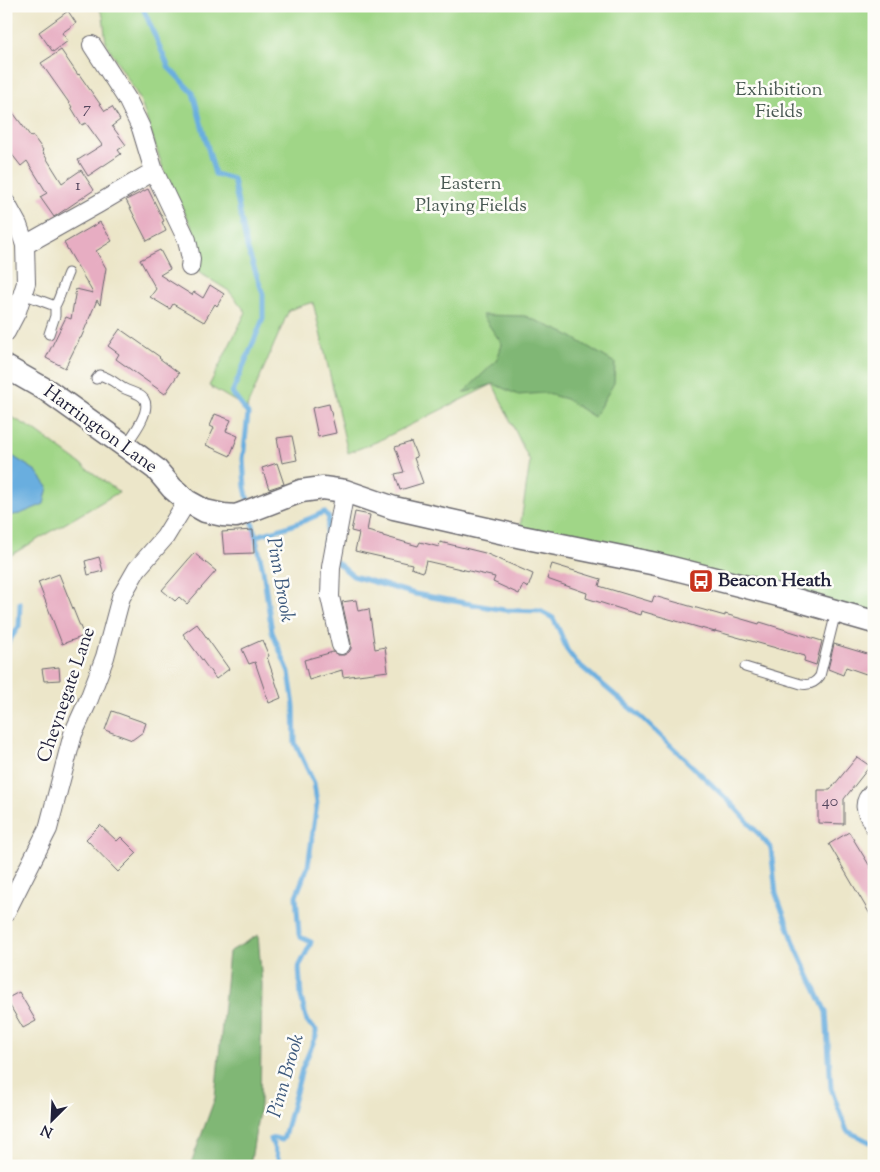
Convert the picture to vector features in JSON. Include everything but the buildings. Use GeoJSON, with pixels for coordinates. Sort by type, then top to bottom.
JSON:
{"type":"FeatureCollection","features":[{"type":"Feature","properties":{"kind":"street"},"geometry":{"type":"LineString","coordinates":[[92,45],[127,100],[141,128],[154,171],[187,240],[191,259],[190,268]]}},
{"type":"Feature","properties":{"kind":"street"},"geometry":{"type":"LineString","coordinates":[[25,245],[154,171]]}},
{"type":"Feature","properties":{"kind":"street"},"geometry":{"type":"LineString","coordinates":[[6,203],[18,225],[25,245],[26,283],[17,311],[6,332]]}},
{"type":"Feature","properties":{"kind":"street","name":"Harrington Lane"},"geometry":{"type":"LineString","coordinates":[[6,367],[48,391],[125,446],[156,469],[172,488],[187,501]]}},
{"type":"Feature","properties":{"kind":"street"},"geometry":{"type":"LineString","coordinates":[[187,501],[205,511],[236,516],[302,491],[323,488],[345,491],[394,508],[656,564],[786,597],[874,622]]}},
{"type":"Feature","properties":{"kind":"street"},"geometry":{"type":"LineString","coordinates":[[341,645],[330,597],[332,559],[345,491]]}},
{"type":"Feature","properties":{"kind":"street","name":"Cheynegate Lane"},"geometry":{"type":"LineString","coordinates":[[6,912],[48,829],[73,734],[105,657],[121,597],[138,569],[165,537],[187,501]]}},
{"type":"Feature","properties":{"kind":"street"},"geometry":{"type":"LineString","coordinates":[[874,791],[869,795],[865,803],[866,813],[874,826]]}},
{"type":"Feature","properties":{"kind":"lane"},"geometry":{"type":"LineString","coordinates":[[49,334],[55,316],[55,306],[61,296],[68,273]]}},
{"type":"Feature","properties":{"kind":"lane"},"geometry":{"type":"LineString","coordinates":[[23,294],[55,306]]}},
{"type":"Feature","properties":{"kind":"lane"},"geometry":{"type":"LineString","coordinates":[[96,379],[99,376],[104,376],[144,399],[146,413],[125,446]]}},
{"type":"Feature","properties":{"kind":"lane"},"geometry":{"type":"LineString","coordinates":[[745,667],[807,686],[814,683],[820,676],[836,612]]}},
{"type":"Feature","properties":{"kind":"green space","name":"Eastern Playing Fields"},"geometry":{"type":"Polygon","coordinates":[[[98,6],[874,6],[874,612],[520,528],[530,462],[493,384],[376,442],[348,453],[313,302],[289,310],[247,407],[248,409],[209,386],[246,312],[229,291],[200,273],[192,227],[165,174],[140,99],[106,43],[103,16],[98,6]]]}},
{"type":"Feature","properties":{"kind":"green space"},"geometry":{"type":"Polygon","coordinates":[[[482,315],[525,316],[567,334],[615,363],[614,383],[594,417],[566,399],[544,393],[518,395],[494,384],[463,393],[497,360],[502,344],[482,315]]]}},
{"type":"Feature","properties":{"kind":"green space"},"geometry":{"type":"Polygon","coordinates":[[[6,414],[33,429],[119,492],[6,558],[6,414]]]}},
{"type":"Feature","properties":{"kind":"green space"},"geometry":{"type":"Polygon","coordinates":[[[258,935],[262,984],[260,1105],[250,1166],[190,1166],[215,1098],[229,952],[258,935]]]}},
{"type":"Feature","properties":{"kind":"water"},"geometry":{"type":"Polygon","coordinates":[[[6,452],[36,471],[48,487],[44,504],[20,514],[6,516],[6,452]]]}},
{"type":"Feature","properties":{"kind":"waterway","name":"Pinn Brook"},"geometry":{"type":"LineString","coordinates":[[142,6],[169,68],[193,93],[215,174],[233,179],[247,247],[263,294],[263,319],[232,393],[248,414],[243,459],[245,487],[249,505]]}},
{"type":"Feature","properties":{"kind":"waterway"},"geometry":{"type":"LineString","coordinates":[[256,536],[290,526],[324,512],[329,518],[324,547],[329,552]]}},
{"type":"Feature","properties":{"kind":"waterway","name":"Pinn Brook"},"geometry":{"type":"LineString","coordinates":[[251,516],[263,570],[272,632],[289,672],[294,706],[295,743],[314,783],[317,803],[308,866],[296,896],[299,934],[300,937],[311,942],[299,967],[301,997],[307,1022],[316,1030],[316,1036],[302,1069],[284,1137],[282,1140],[271,1139],[281,1166]]}},
{"type":"Feature","properties":{"kind":"waterway"},"geometry":{"type":"LineString","coordinates":[[335,561],[353,576],[415,594],[504,610],[540,611],[553,618],[567,650],[576,662],[642,718],[732,804],[771,848],[776,894],[797,950],[826,1012],[831,1088],[847,1131],[874,1144]]}},
{"type":"Feature","properties":{"kind":"waterway"},"geometry":{"type":"LineString","coordinates":[[6,646],[19,626],[20,603]]}},
{"type":"Feature","properties":{"kind":"place","name":"Beacon Heath"},"geometry":{"type":"Point","coordinates":[701,581]}},
{"type":"Feature","properties":{"kind":"park label","name":"Exhibition Fields"},"geometry":{"type":"Point","coordinates":[779,101]}}]}
